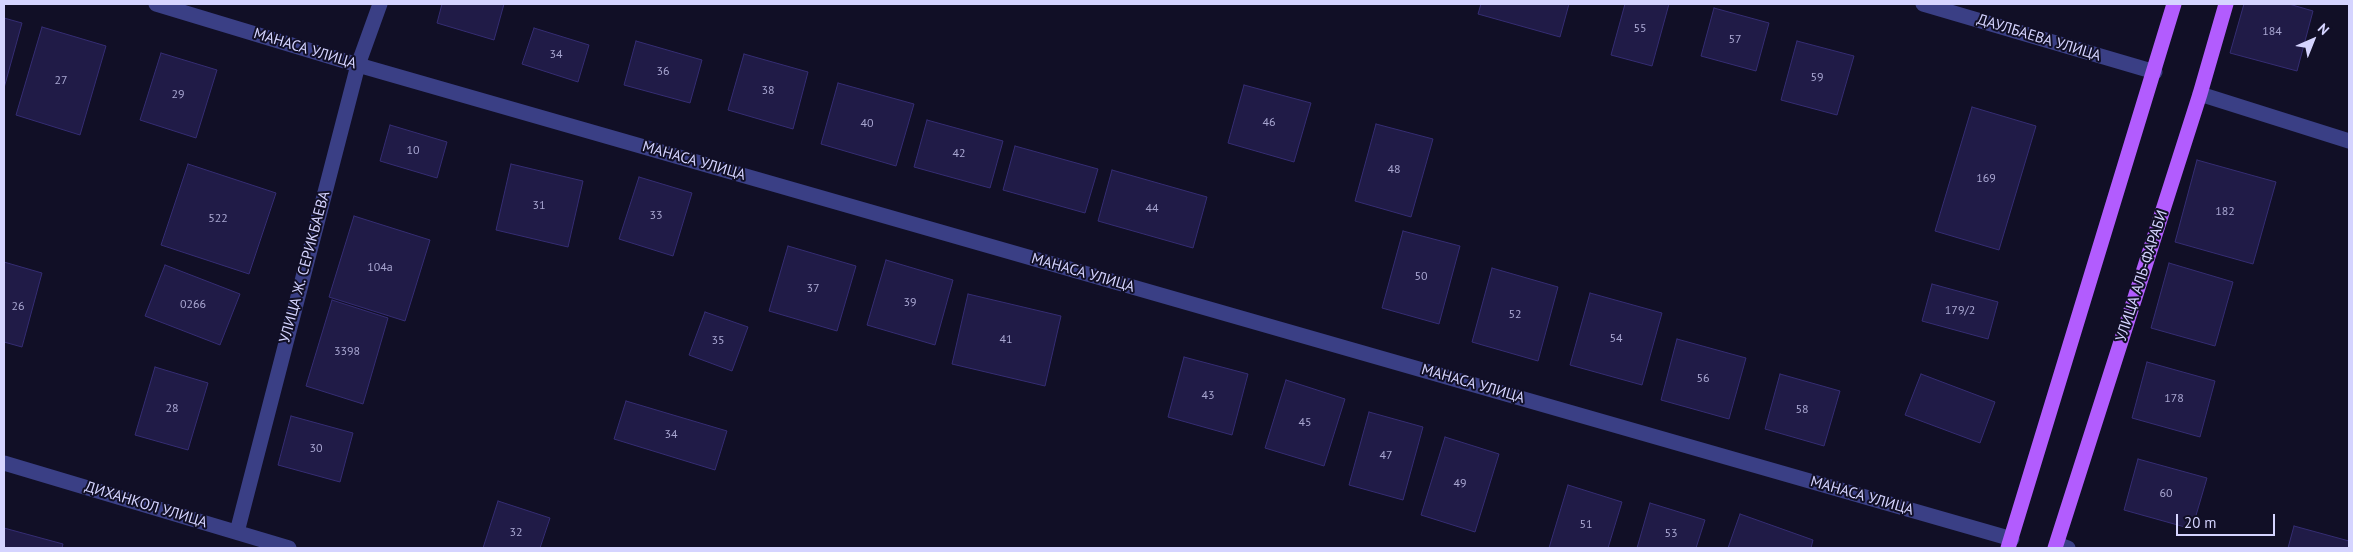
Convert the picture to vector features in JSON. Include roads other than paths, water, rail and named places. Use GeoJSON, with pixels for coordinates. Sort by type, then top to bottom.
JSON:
{"type":"FeatureCollection","features":[{"type":"Feature","properties":{"kind":"main road"},"geometry":{"type":"LineString","coordinates":[[2010,544],[2155,72],[2174,4]]}},
{"type":"Feature","properties":{"kind":"main road","name":"УЛИЦА АЛЬ-ФАРАБИ"},"geometry":{"type":"LineString","coordinates":[[2060,547],[2226,4]]}},
{"type":"Feature","properties":{"kind":"street","name":"МАНАСА УЛИЦА"},"geometry":{"type":"LineString","coordinates":[[156,4],[358,65],[2010,544]]}},
{"type":"Feature","properties":{"kind":"street","name":"УЛИЦА Ж. СЕРИКБАЕВА"},"geometry":{"type":"LineString","coordinates":[[237,532],[358,65],[380,4]]}},
{"type":"Feature","properties":{"kind":"street","name":"ДАУЛБАЕВА УЛИЦА"},"geometry":{"type":"LineString","coordinates":[[1923,4],[2155,72]]}},
{"type":"Feature","properties":{"kind":"street"},"geometry":{"type":"LineString","coordinates":[[2200,94],[2349,141]]}},
{"type":"Feature","properties":{"kind":"street","name":"ДИХАНКОЛ УЛИЦА"},"geometry":{"type":"LineString","coordinates":[[4,463],[289,548]]}}]}
